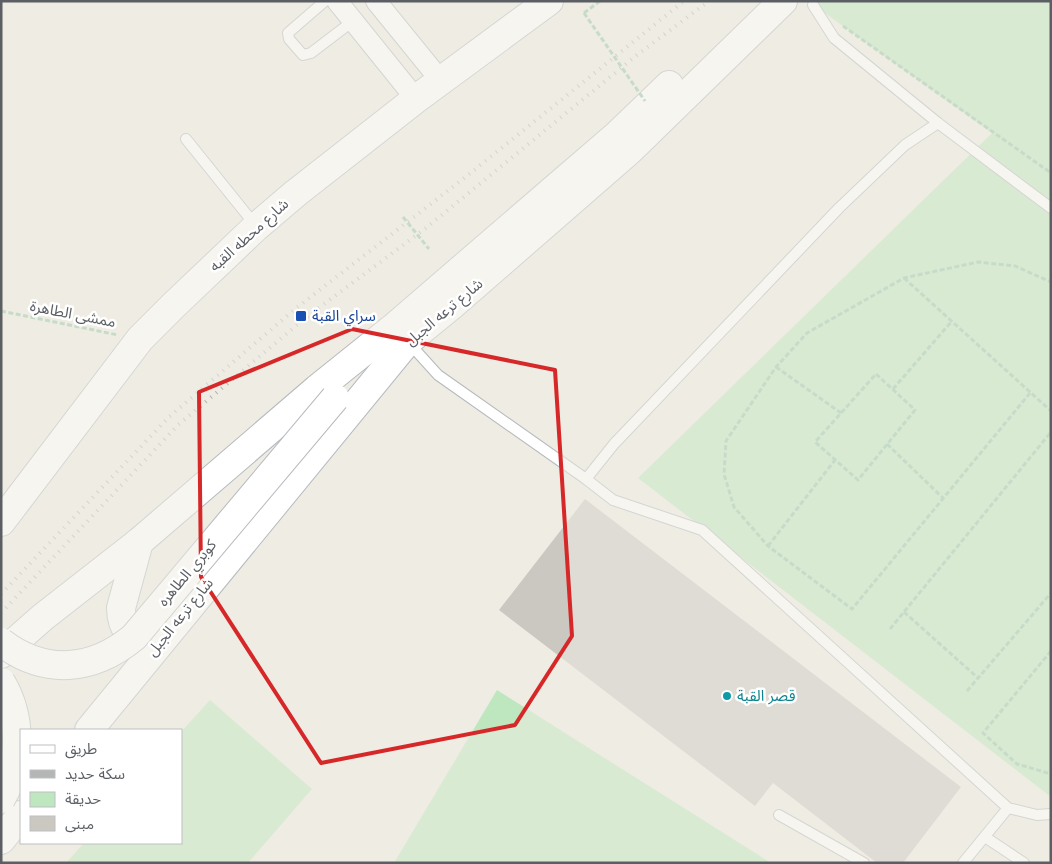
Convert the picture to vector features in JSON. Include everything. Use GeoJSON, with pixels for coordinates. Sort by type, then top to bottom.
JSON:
{"type":"FeatureCollection","features":[{"type":"Feature","properties":{"kind":"main road","name":"شارع محطه القبه"},"geometry":{"type":"LineString","coordinates":[[1,522],[140,339],[256,227],[416,99],[549,1]]}},
{"type":"Feature","properties":{"kind":"main road","name":"شارع ترعه الجبل"},"geometry":{"type":"LineString","coordinates":[[334,398],[758,1]]}},
{"type":"Feature","properties":{"kind":"main road","name":"شارع ترعه الجبل"},"geometry":{"type":"LineString","coordinates":[[1,654],[42,618],[139,542],[316,389],[400,335],[452,306],[629,151],[783,1]]}},
{"type":"Feature","properties":{"kind":"main road","name":"شارع ترعه الجبل"},"geometry":{"type":"LineString","coordinates":[[90,729],[400,335]]}},
{"type":"Feature","properties":{"kind":"main road","name":"كوبري الطاهره"},"geometry":{"type":"LineString","coordinates":[[1,642],[28,658],[46,664],[65,666],[84,664],[120,649],[134,637],[334,398]]}},
{"type":"Feature","properties":{"kind":"main road"},"geometry":{"type":"LineString","coordinates":[[139,542],[121,608],[121,618],[130,636],[149,646],[158,644]]}},
{"type":"Feature","properties":{"kind":"main road"},"geometry":{"type":"LineString","coordinates":[[1,682],[11,701],[17,738],[12,775],[1,798]]}},
{"type":"Feature","properties":{"kind":"main road"},"geometry":{"type":"LineString","coordinates":[[1,749],[20,761]]}},
{"type":"Feature","properties":{"kind":"main road"},"geometry":{"type":"LineString","coordinates":[[1,840],[20,816]]}},
{"type":"Feature","properties":{"kind":"street"},"geometry":{"type":"LineString","coordinates":[[337,1],[416,99]]}},
{"type":"Feature","properties":{"kind":"street"},"geometry":{"type":"LineString","coordinates":[[376,1],[440,81]]}},
{"type":"Feature","properties":{"kind":"lane"},"geometry":{"type":"LineString","coordinates":[[325,1],[288,33],[289,39],[303,55],[311,53],[352,20]]}},
{"type":"Feature","properties":{"kind":"lane"},"geometry":{"type":"LineString","coordinates":[[813,4],[834,38],[938,123],[1051,208]]}},
{"type":"Feature","properties":{"kind":"lane"},"geometry":{"type":"LineString","coordinates":[[586,479],[614,444],[839,208],[905,145],[938,123]]}},
{"type":"Feature","properties":{"kind":"lane"},"geometry":{"type":"LineString","coordinates":[[186,139],[256,227]]}},
{"type":"Feature","properties":{"kind":"lane"},"geometry":{"type":"LineString","coordinates":[[400,335],[438,376],[586,479],[613,500],[702,530],[1008,808],[1038,815],[1051,814]]}},
{"type":"Feature","properties":{"kind":"lane"},"geometry":{"type":"LineString","coordinates":[[963,863],[1008,808]]}},
{"type":"Feature","properties":{"kind":"lane"},"geometry":{"type":"LineString","coordinates":[[778,814],[864,863]]}},
{"type":"Feature","properties":{"kind":"lane"},"geometry":{"type":"LineString","coordinates":[[984,837],[1024,863]]}},
{"type":"Feature","properties":{"kind":"path"},"geometry":{"type":"LineString","coordinates":[[600,1],[584,13],[645,101]]}},
{"type":"Feature","properties":{"kind":"path"},"geometry":{"type":"LineString","coordinates":[[813,4],[1051,173]]}},
{"type":"Feature","properties":{"kind":"path"},"geometry":{"type":"LineString","coordinates":[[403,217],[429,249]]}},
{"type":"Feature","properties":{"kind":"path"},"geometry":{"type":"LineString","coordinates":[[1030,393],[852,609],[768,546],[734,507],[724,474],[726,441],[776,367],[807,333],[904,278],[978,262],[1015,266],[1051,282]]}},
{"type":"Feature","properties":{"kind":"path"},"geometry":{"type":"LineString","coordinates":[[904,278],[1051,411]]}},
{"type":"Feature","properties":{"kind":"path","name":"ممشى الطاهرة"},"geometry":{"type":"LineString","coordinates":[[1,311],[140,339]]}},
{"type":"Feature","properties":{"kind":"path"},"geometry":{"type":"LineString","coordinates":[[892,389],[952,321]]}},
{"type":"Feature","properties":{"kind":"path"},"geometry":{"type":"LineString","coordinates":[[776,367],[841,413]]}},
{"type":"Feature","properties":{"kind":"path"},"geometry":{"type":"LineString","coordinates":[[876,374],[892,389],[915,410],[858,480],[815,442],[876,374]]}},
{"type":"Feature","properties":{"kind":"path"},"geometry":{"type":"LineString","coordinates":[[890,629],[1051,432]]}},
{"type":"Feature","properties":{"kind":"path"},"geometry":{"type":"LineString","coordinates":[[887,444],[943,498]]}},
{"type":"Feature","properties":{"kind":"path"},"geometry":{"type":"LineString","coordinates":[[768,546],[835,460]]}},
{"type":"Feature","properties":{"kind":"path"},"geometry":{"type":"LineString","coordinates":[[967,691],[1051,593]]}},
{"type":"Feature","properties":{"kind":"path"},"geometry":{"type":"LineString","coordinates":[[904,612],[978,678]]}},
{"type":"Feature","properties":{"kind":"path"},"geometry":{"type":"LineString","coordinates":[[1051,651],[983,733],[1017,764],[1051,774]]}},
{"type":"Feature","properties":{"kind":"highlighted area"},"geometry":{"type":"Polygon","coordinates":[[[352,329],[555,370],[572,636],[515,725],[321,763],[201,577],[199,392],[352,329]]]}},
{"type":"Feature","properties":{"kind":"green space"},"geometry":{"type":"Polygon","coordinates":[[[808,1],[1051,1],[1051,797],[638,478],[992,133],[808,1]]]}},
{"type":"Feature","properties":{"kind":"green space"},"geometry":{"type":"Polygon","coordinates":[[[497,690],[771,863],[394,863],[497,690]]]}},
{"type":"Feature","properties":{"kind":"green space"},"geometry":{"type":"Polygon","coordinates":[[[210,700],[312,789],[248,863],[66,863],[83,844],[182,844],[182,731],[210,700]]]}},
{"type":"Feature","properties":{"kind":"building","name":"قصر القبة"},"geometry":{"type":"Polygon","coordinates":[[[585,499],[961,787],[903,863],[877,863],[773,783],[755,806],[499,610],[585,499]]]}},
{"type":"Feature","properties":{"kind":"railway"},"geometry":{"type":"LineString","coordinates":[[1,594],[169,417],[295,309],[463,179],[684,1]]}},
{"type":"Feature","properties":{"kind":"railway"},"geometry":{"type":"LineString","coordinates":[[1,613],[178,425],[304,319],[426,228],[637,55],[709,1]]}},
{"type":"Feature","properties":{"kind":"place","name":"سراي القبة"},"geometry":{"type":"Point","coordinates":[301,316]}},
{"type":"Feature","properties":{"kind":"place","name":"قصر القبة"},"geometry":{"type":"Point","coordinates":[727,696]}}]}
